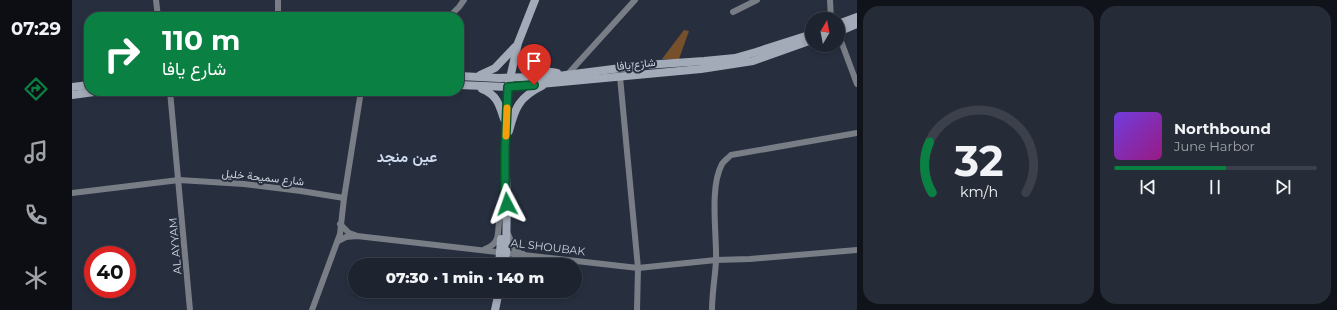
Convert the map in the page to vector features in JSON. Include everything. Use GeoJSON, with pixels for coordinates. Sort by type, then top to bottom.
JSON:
{"type":"FeatureCollection","features":[{"type":"Feature","properties":{"kind":"main road"},"geometry":{"type":"LineString","coordinates":[[503,258],[503,211],[505,196],[505,149],[509,78],[518,43],[535,0]]}},
{"type":"Feature","properties":{"kind":"main road"},"geometry":{"type":"LineString","coordinates":[[845,21],[857,17]]}},
{"type":"Feature","properties":{"kind":"main road"},"geometry":{"type":"LineString","coordinates":[[845,29],[857,24]]}},
{"type":"Feature","properties":{"kind":"main road","name":"شارع يافا"},"geometry":{"type":"LineString","coordinates":[[464,76],[509,78],[558,76],[645,65],[704,62],[735,58],[805,36]]}},
{"type":"Feature","properties":{"kind":"main road","name":"شارع يافا"},"geometry":{"type":"LineString","coordinates":[[464,85],[508,87],[701,68],[753,61],[805,42]]}},
{"type":"Feature","properties":{"kind":"main road"},"geometry":{"type":"LineString","coordinates":[[472,76],[488,72],[495,68],[507,57],[518,43]]}},
{"type":"Feature","properties":{"kind":"main road"},"geometry":{"type":"LineString","coordinates":[[515,53],[522,63],[527,66],[567,75]]}},
{"type":"Feature","properties":{"kind":"main road"},"geometry":{"type":"LineString","coordinates":[[505,149],[514,111],[518,104],[528,94],[546,83]]}},
{"type":"Feature","properties":{"kind":"main road"},"geometry":{"type":"LineString","coordinates":[[72,87],[84,86]]}},
{"type":"Feature","properties":{"kind":"main road"},"geometry":{"type":"LineString","coordinates":[[475,86],[490,92],[494,96],[506,124]]}},
{"type":"Feature","properties":{"kind":"main road"},"geometry":{"type":"LineString","coordinates":[[72,95],[84,93]]}},
{"type":"Feature","properties":{"kind":"main road"},"geometry":{"type":"LineString","coordinates":[[501,258],[506,229],[507,204],[505,196]]}},
{"type":"Feature","properties":{"kind":"main road"},"geometry":{"type":"LineString","coordinates":[[494,310],[495,298]]}},
{"type":"Feature","properties":{"kind":"main road"},"geometry":{"type":"LineString","coordinates":[[494,310],[497,298]]}},
{"type":"Feature","properties":{"kind":"street"},"geometry":{"type":"LineString","coordinates":[[156,0],[157,12]]}},
{"type":"Feature","properties":{"kind":"street"},"geometry":{"type":"LineString","coordinates":[[278,0],[278,12]]}},
{"type":"Feature","properties":{"kind":"street"},"geometry":{"type":"LineString","coordinates":[[455,12],[460,8],[464,0]]}},
{"type":"Feature","properties":{"kind":"street"},"geometry":{"type":"LineString","coordinates":[[567,75],[635,0]]}},
{"type":"Feature","properties":{"kind":"street"},"geometry":{"type":"LineString","coordinates":[[733,12],[757,0]]}},
{"type":"Feature","properties":{"kind":"street"},"geometry":{"type":"LineString","coordinates":[[830,0],[831,12]]}},
{"type":"Feature","properties":{"kind":"street"},"geometry":{"type":"LineString","coordinates":[[845,51],[857,84]]}},
{"type":"Feature","properties":{"kind":"street"},"geometry":{"type":"LineString","coordinates":[[620,77],[638,268],[637,310]]}},
{"type":"Feature","properties":{"kind":"street","name":"AL AYYAM"},"geometry":{"type":"LineString","coordinates":[[171,96],[190,310]]}},
{"type":"Feature","properties":{"kind":"street"},"geometry":{"type":"LineString","coordinates":[[312,310],[340,234],[340,224],[360,96]]}},
{"type":"Feature","properties":{"kind":"street"},"geometry":{"type":"LineString","coordinates":[[712,310],[712,292],[716,260],[714,227],[716,183],[722,163],[730,155],[857,133]]}},
{"type":"Feature","properties":{"kind":"street","name":"شارع سميحة خليل"},"geometry":{"type":"LineString","coordinates":[[72,193],[179,180],[244,184],[344,198]]}},
{"type":"Feature","properties":{"kind":"street"},"geometry":{"type":"LineString","coordinates":[[483,250],[491,247],[498,239],[500,217],[503,211]]}},
{"type":"Feature","properties":{"kind":"street","name":"AL SHOUBAK"},"geometry":{"type":"LineString","coordinates":[[340,224],[349,232],[357,236]]}},
{"type":"Feature","properties":{"kind":"street"},"geometry":{"type":"LineString","coordinates":[[506,229],[515,250],[523,254]]}},
{"type":"Feature","properties":{"kind":"street","name":"AL SHOUBAK"},"geometry":{"type":"LineString","coordinates":[[338,241],[346,237],[357,236],[638,268],[716,260],[750,259],[857,250]]}},
{"type":"Feature","properties":{"kind":"street"},"geometry":{"type":"LineString","coordinates":[[515,258],[523,254]]}},
{"type":"Feature","properties":{"kind":"shaded area"},"geometry":{"type":"Polygon","coordinates":[[[684,30],[689,31],[679,59],[662,59],[684,30]]]}},
{"type":"Feature","properties":{"kind":"slow traffic"},"geometry":{"type":"LineString","coordinates":[[506,136],[507,108]]}},
{"type":"Feature","properties":{"kind":"district","name":"عين منجد"},"geometry":{"type":"Point","coordinates":[407,157]}},
{"type":"Feature","properties":{"kind":"route"},"geometry":{"type":"LineString","coordinates":[[507,204],[505,196],[505,149],[508,87],[534,85]]}}]}
